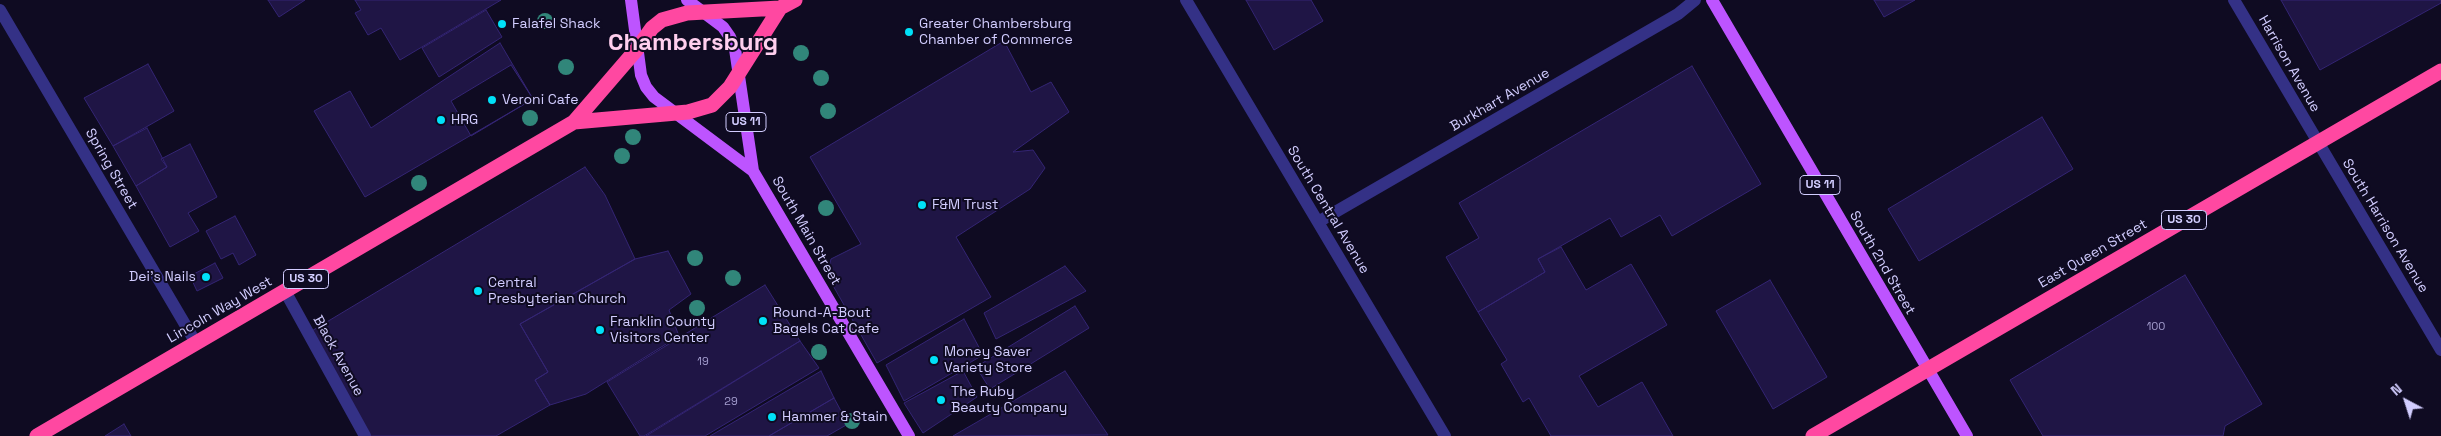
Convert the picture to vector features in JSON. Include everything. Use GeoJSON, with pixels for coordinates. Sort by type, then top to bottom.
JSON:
{"type":"FeatureCollection","features":[{"type":"Feature","properties":{"kind":"highway","name":"US 30"},"geometry":{"type":"LineString","coordinates":[[637,49],[652,28],[662,20],[674,15],[780,8],[794,0]]}},
{"type":"Feature","properties":{"kind":"highway","name":"US 30"},"geometry":{"type":"LineString","coordinates":[[675,112],[688,112],[712,105],[722,97],[780,8]]}},
{"type":"Feature","properties":{"kind":"highway","name":"Lincoln Way West"},"geometry":{"type":"LineString","coordinates":[[37,436],[574,122],[637,49]]}},
{"type":"Feature","properties":{"kind":"highway","name":"East Queen Street"},"geometry":{"type":"LineString","coordinates":[[1813,436],[2441,71]]}},
{"type":"Feature","properties":{"kind":"highway","name":"Lincoln Way West"},"geometry":{"type":"LineString","coordinates":[[574,122],[675,112]]}},
{"type":"Feature","properties":{"kind":"main road","name":"US 11"},"geometry":{"type":"LineString","coordinates":[[631,0],[641,75],[646,87],[654,97],[675,112]]}},
{"type":"Feature","properties":{"kind":"main road","name":"US 11"},"geometry":{"type":"LineString","coordinates":[[687,0],[723,27],[735,48],[739,73]]}},
{"type":"Feature","properties":{"kind":"main road","name":"South 2nd Street"},"geometry":{"type":"LineString","coordinates":[[1712,0],[1967,436]]}},
{"type":"Feature","properties":{"kind":"main road","name":"South Main Street"},"geometry":{"type":"LineString","coordinates":[[739,73],[753,171],[909,436]]}},
{"type":"Feature","properties":{"kind":"main road","name":"South Main Street"},"geometry":{"type":"LineString","coordinates":[[675,112],[753,171]]}},
{"type":"Feature","properties":{"kind":"street","name":"South Central Avenue"},"geometry":{"type":"LineString","coordinates":[[1186,0],[1445,436]]}},
{"type":"Feature","properties":{"kind":"street","name":"Burkhart Avenue"},"geometry":{"type":"LineString","coordinates":[[1318,222],[1678,14],[1695,0]]}},
{"type":"Feature","properties":{"kind":"street","name":"Harrison Avenue"},"geometry":{"type":"LineString","coordinates":[[2234,0],[2318,143]]}},
{"type":"Feature","properties":{"kind":"street","name":"Spring Street"},"geometry":{"type":"LineString","coordinates":[[0,10],[196,343]]}},
{"type":"Feature","properties":{"kind":"street","name":"South Harrison Avenue"},"geometry":{"type":"LineString","coordinates":[[2318,143],[2441,350]]}},
{"type":"Feature","properties":{"kind":"street","name":"Black Avenue"},"geometry":{"type":"LineString","coordinates":[[285,291],[365,436]]}},
{"type":"Feature","properties":{"kind":"building"},"geometry":{"type":"Polygon","coordinates":[[[268,0],[305,0],[279,17],[268,0]]]}},
{"type":"Feature","properties":{"kind":"building"},"geometry":{"type":"Polygon","coordinates":[[[355,0],[501,0],[400,60],[381,28],[368,35],[355,13],[361,10],[355,0]]]}},
{"type":"Feature","properties":{"kind":"building"},"geometry":{"type":"Polygon","coordinates":[[[1246,0],[1311,0],[1323,21],[1274,50],[1246,0]]]}},
{"type":"Feature","properties":{"kind":"building"},"geometry":{"type":"Polygon","coordinates":[[[1874,0],[1915,0],[1884,17],[1874,0]]]}},
{"type":"Feature","properties":{"kind":"building"},"geometry":{"type":"Polygon","coordinates":[[[2281,0],[2441,0],[2441,3],[2320,70],[2281,0]]]}},
{"type":"Feature","properties":{"kind":"building"},"geometry":{"type":"Polygon","coordinates":[[[486,10],[502,37],[439,77],[422,48],[486,10]]]}},
{"type":"Feature","properties":{"kind":"building","name":"F&M Trust"},"geometry":{"type":"Polygon","coordinates":[[[1004,41],[1031,92],[1051,82],[1069,112],[1013,152],[1033,150],[1045,168],[1030,189],[956,237],[991,297],[877,363],[827,275],[831,259],[861,244],[810,157],[1004,41]]]}},
{"type":"Feature","properties":{"kind":"building","name":"HRG"},"geometry":{"type":"Polygon","coordinates":[[[500,43],[533,99],[365,197],[314,111],[350,91],[371,128],[500,43]]]}},
{"type":"Feature","properties":{"kind":"building"},"geometry":{"type":"Polygon","coordinates":[[[148,64],[174,111],[113,146],[84,98],[148,64]]]}},
{"type":"Feature","properties":{"kind":"building","name":"Veroni Cafe"},"geometry":{"type":"Polygon","coordinates":[[[511,65],[533,99],[471,136],[451,101],[511,65]]]}},
{"type":"Feature","properties":{"kind":"building"},"geometry":{"type":"Polygon","coordinates":[[[1692,66],[1761,184],[1672,236],[1660,215],[1621,237],[1610,218],[1538,259],[1545,272],[1478,312],[1446,257],[1479,238],[1459,203],[1692,66]]]}},
{"type":"Feature","properties":{"kind":"building"},"geometry":{"type":"Polygon","coordinates":[[[2042,117],[2073,169],[1919,261],[1888,209],[2042,117]]]}},
{"type":"Feature","properties":{"kind":"building"},"geometry":{"type":"Polygon","coordinates":[[[147,128],[167,167],[136,186],[113,146],[147,128]]]}},
{"type":"Feature","properties":{"kind":"building"},"geometry":{"type":"Polygon","coordinates":[[[190,144],[217,197],[188,213],[199,231],[170,247],[136,186],[167,167],[161,159],[190,144]]]}},
{"type":"Feature","properties":{"kind":"building","name":"Central Presbyterian Church"},"geometry":{"type":"Polygon","coordinates":[[[585,167],[605,195],[635,259],[520,324],[548,372],[535,380],[550,405],[496,436],[370,436],[310,332],[585,167]]]}},
{"type":"Feature","properties":{"kind":"building"},"geometry":{"type":"Polygon","coordinates":[[[235,216],[256,255],[239,265],[233,253],[221,259],[206,231],[235,216]]]}},
{"type":"Feature","properties":{"kind":"building"},"geometry":{"type":"Polygon","coordinates":[[[1561,247],[1586,290],[1631,264],[1667,325],[1579,376],[1598,407],[1642,382],[1673,436],[1551,436],[1529,398],[1523,402],[1501,364],[1507,360],[1478,312],[1545,272],[1538,259],[1561,247]]]}},
{"type":"Feature","properties":{"kind":"building","name":"Franklin County Visitors Center"},"geometry":{"type":"Polygon","coordinates":[[[668,251],[691,294],[669,310],[679,336],[586,394],[550,405],[535,380],[548,372],[520,324],[635,259],[668,251]]]}},
{"type":"Feature","properties":{"kind":"building","name":"Dei's Nails"},"geometry":{"type":"Polygon","coordinates":[[[215,263],[223,278],[197,291],[190,276],[215,263]]]}},
{"type":"Feature","properties":{"kind":"building"},"geometry":{"type":"Polygon","coordinates":[[[1065,266],[1086,291],[996,339],[984,313],[1065,266]]]}},
{"type":"Feature","properties":{"kind":"building"},"geometry":{"type":"Polygon","coordinates":[[[2185,275],[2262,404],[2225,426],[2223,436],[2043,436],[2010,380],[2185,275]]]}},
{"type":"Feature","properties":{"kind":"building"},"geometry":{"type":"Polygon","coordinates":[[[1770,280],[1827,377],[1773,409],[1716,311],[1770,280]]]}},
{"type":"Feature","properties":{"kind":"building"},"geometry":{"type":"Polygon","coordinates":[[[765,285],[800,341],[644,436],[640,436],[607,382],[765,285]]]}},
{"type":"Feature","properties":{"kind":"building"},"geometry":{"type":"Polygon","coordinates":[[[1075,306],[1089,328],[990,389],[976,367],[1075,306]]]}},
{"type":"Feature","properties":{"kind":"building","name":"Money Saver Variety Store"},"geometry":{"type":"Polygon","coordinates":[[[964,319],[983,355],[904,401],[886,365],[964,319]]]}},
{"type":"Feature","properties":{"kind":"building"},"geometry":{"type":"Polygon","coordinates":[[[800,341],[819,368],[705,436],[646,436],[800,341]]]}},
{"type":"Feature","properties":{"kind":"building","name":"Hammer & Stain"},"geometry":{"type":"Polygon","coordinates":[[[821,371],[834,398],[769,436],[710,436],[821,371]]]}},
{"type":"Feature","properties":{"kind":"building","name":"The Ruby Beauty Company"},"geometry":{"type":"Polygon","coordinates":[[[963,371],[977,397],[923,433],[904,403],[963,371]]]}},
{"type":"Feature","properties":{"kind":"building"},"geometry":{"type":"Polygon","coordinates":[[[1065,371],[1108,435],[953,436],[1065,371]]]}},
{"type":"Feature","properties":{"kind":"building"},"geometry":{"type":"Polygon","coordinates":[[[834,398],[848,424],[827,436],[769,436],[834,398]]]}},
{"type":"Feature","properties":{"kind":"building"},"geometry":{"type":"Polygon","coordinates":[[[124,424],[131,436],[105,436],[124,424]]]}},
{"type":"Feature","properties":{"kind":"place","name":"Falafel Shack"},"geometry":{"type":"Point","coordinates":[502,24]}},
{"type":"Feature","properties":{"kind":"place","name":"Greater Chambersburg Chamber of Commerce"},"geometry":{"type":"Point","coordinates":[909,32]}},
{"type":"Feature","properties":{"kind":"place","name":"Veroni Cafe"},"geometry":{"type":"Point","coordinates":[492,100]}},
{"type":"Feature","properties":{"kind":"place","name":"HRG"},"geometry":{"type":"Point","coordinates":[441,120]}},
{"type":"Feature","properties":{"kind":"place","name":"F&M Trust"},"geometry":{"type":"Point","coordinates":[922,205]}},
{"type":"Feature","properties":{"kind":"place","name":"Dei's Nails"},"geometry":{"type":"Point","coordinates":[206,277]}},
{"type":"Feature","properties":{"kind":"place","name":"Central Presbyterian Church"},"geometry":{"type":"Point","coordinates":[478,291]}},
{"type":"Feature","properties":{"kind":"place","name":"Round-A-Bout Bagels Cat Cafe"},"geometry":{"type":"Point","coordinates":[763,321]}},
{"type":"Feature","properties":{"kind":"place","name":"Franklin County Visitors Center"},"geometry":{"type":"Point","coordinates":[600,330]}},
{"type":"Feature","properties":{"kind":"place","name":"Money Saver Variety Store"},"geometry":{"type":"Point","coordinates":[934,360]}},
{"type":"Feature","properties":{"kind":"place","name":"The Ruby Beauty Company"},"geometry":{"type":"Point","coordinates":[941,400]}},
{"type":"Feature","properties":{"kind":"place","name":"Hammer & Stain"},"geometry":{"type":"Point","coordinates":[772,417]}},
{"type":"Feature","properties":{"kind":"district","name":"Chambersburg"},"geometry":{"type":"Point","coordinates":[693,43]}}]}
